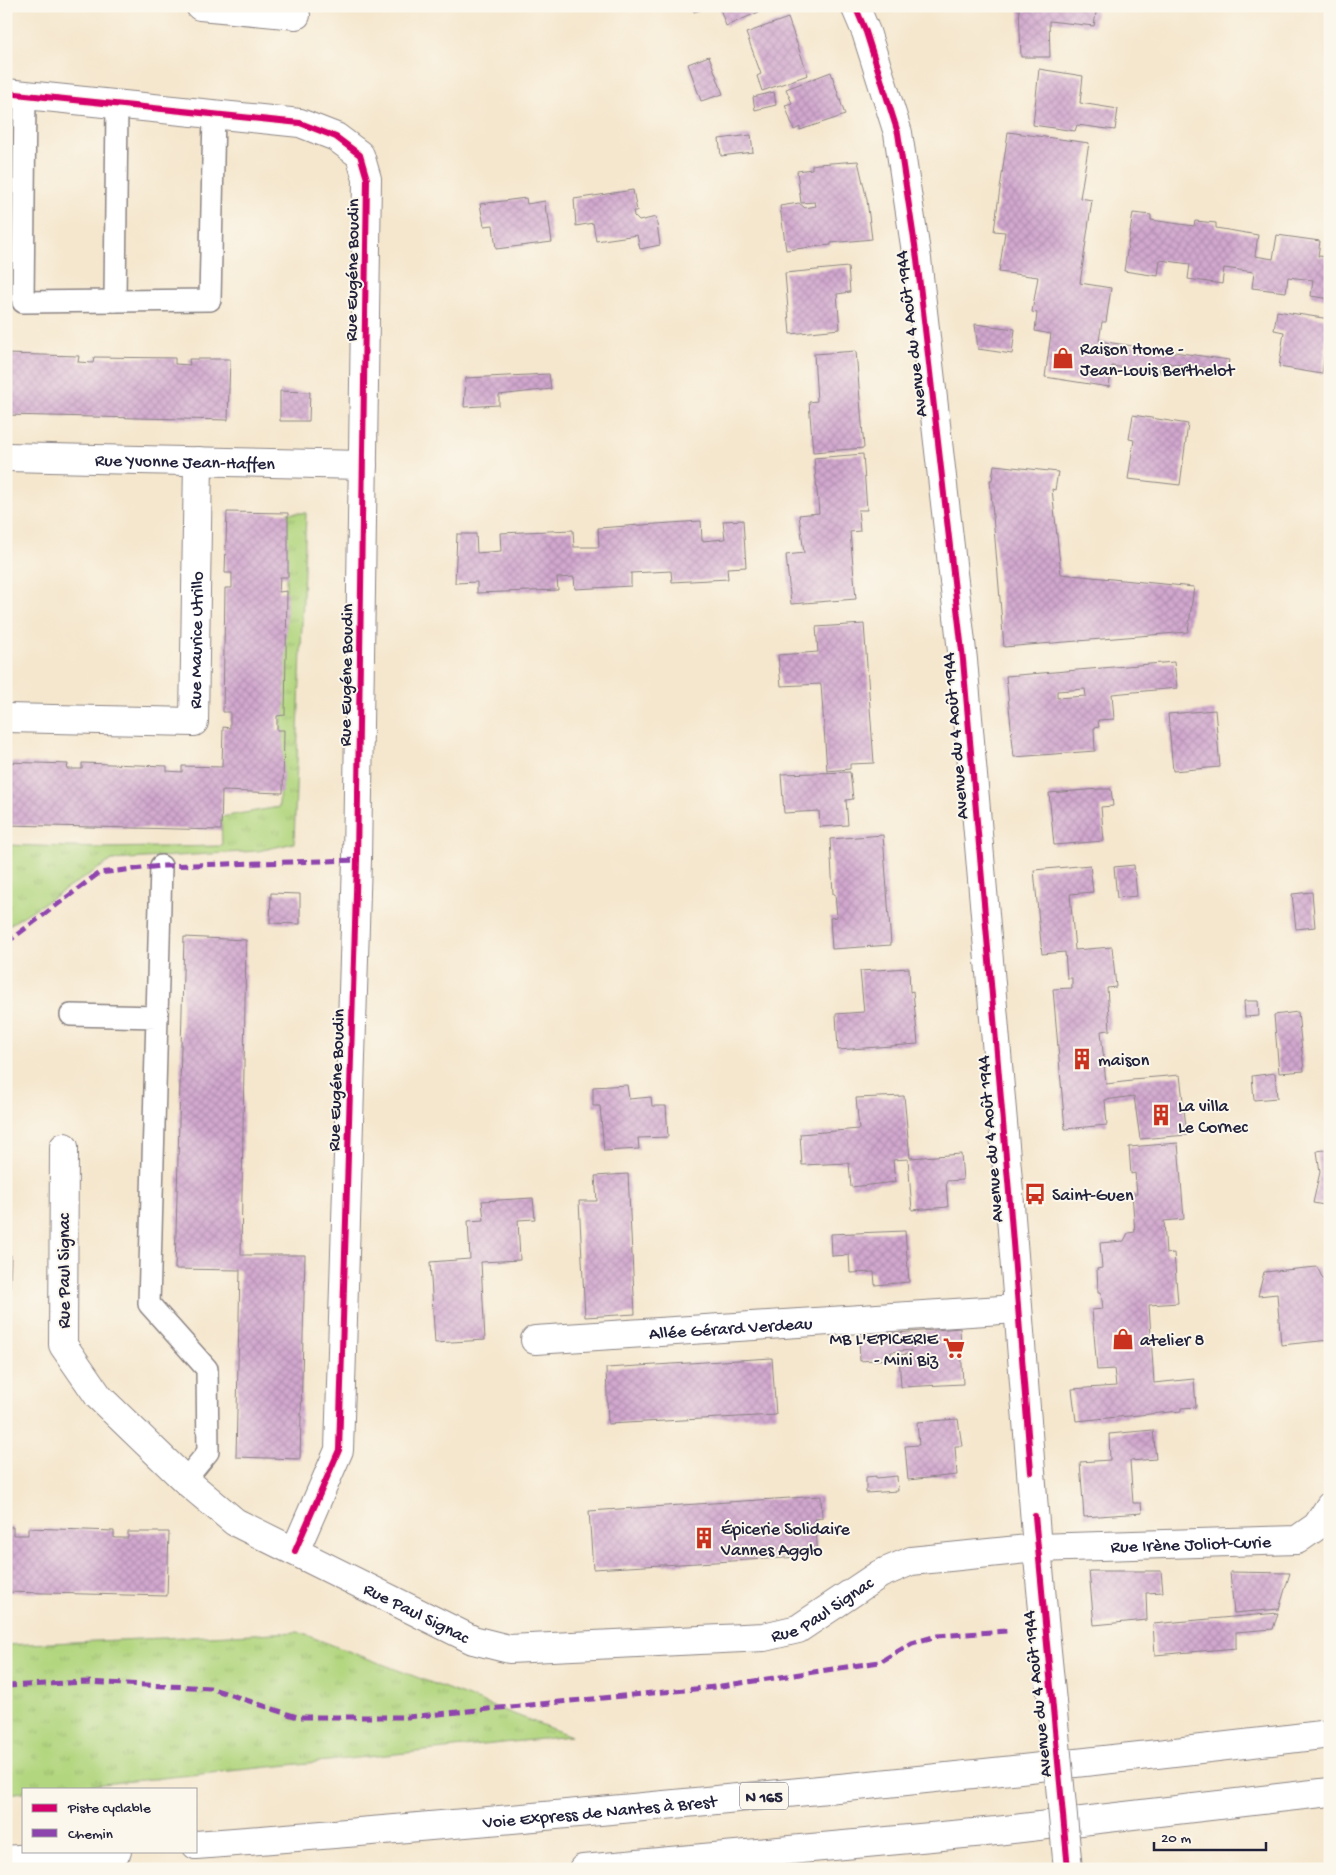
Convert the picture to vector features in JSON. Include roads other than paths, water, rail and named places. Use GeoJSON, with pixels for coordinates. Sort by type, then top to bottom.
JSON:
{"type":"FeatureCollection","features":[{"type":"Feature","properties":{"kind":"main road"},"geometry":{"type":"LineString","coordinates":[[200,6],[296,15]]}},
{"type":"Feature","properties":{"kind":"main road","name":"Avenue du 4 Août 1944"},"geometry":{"type":"LineString","coordinates":[[855,6],[866,32],[898,133],[916,259],[963,660],[1009,1192],[1037,1548],[1068,1869]]}},
{"type":"Feature","properties":{"kind":"main road","name":"Rue Eugéne Boudin"},"geometry":{"type":"LineString","coordinates":[[16,94],[300,123],[336,137],[360,155],[367,179],[357,860],[339,1450],[295,1552]]}},
{"type":"Feature","properties":{"kind":"main road","name":"Rue Yvonne Jean-Haffen"},"geometry":{"type":"LineString","coordinates":[[6,457],[363,464]]}},
{"type":"Feature","properties":{"kind":"main road","name":"Rue Maurice Utrillo"},"geometry":{"type":"LineString","coordinates":[[6,718],[194,722],[198,461]]}},
{"type":"Feature","properties":{"kind":"main road","name":"Rue Paul Signac"},"geometry":{"type":"LineString","coordinates":[[64,1147],[63,1345],[99,1397],[185,1480],[234,1522],[473,1640],[509,1649],[764,1637],[798,1629],[880,1574],[911,1561],[1037,1548]]}},
{"type":"Feature","properties":{"kind":"main road","name":"Allée Gérard Verdeau"},"geometry":{"type":"LineString","coordinates":[[535,1340],[1017,1309]]}},
{"type":"Feature","properties":{"kind":"main road","name":"Rue Irène Joliot-Curie"},"geometry":{"type":"LineString","coordinates":[[1037,1548],[1297,1540],[1317,1526],[1330,1506]]}},
{"type":"Feature","properties":{"kind":"main road","name":"Voie Express de Nantes à Brest"},"geometry":{"type":"LineString","coordinates":[[198,1845],[357,1833],[809,1791],[1129,1758],[1330,1734]]}},
{"type":"Feature","properties":{"kind":"main road"},"geometry":{"type":"LineString","coordinates":[[583,1869],[986,1832],[1330,1792]]}},
{"type":"Feature","properties":{"kind":"main road"},"geometry":{"type":"LineString","coordinates":[[6,1860],[105,1852]]}},
{"type":"Feature","properties":{"kind":"lane"},"geometry":{"type":"LineString","coordinates":[[16,94],[23,302],[210,300],[214,114]]}},
{"type":"Feature","properties":{"kind":"lane"},"geometry":{"type":"LineString","coordinates":[[115,301],[117,104]]}},
{"type":"Feature","properties":{"kind":"lane"},"geometry":{"type":"LineString","coordinates":[[161,866],[149,1304],[207,1369],[208,1452],[185,1480]]}},
{"type":"Feature","properties":{"kind":"lane"},"geometry":{"type":"LineString","coordinates":[[71,1015],[157,1016]]}},
{"type":"Feature","properties":{"kind":"place","name":"Raison Home - Jean-Louis Berthelot"},"geometry":{"type":"Point","coordinates":[1063,358]}},
{"type":"Feature","properties":{"kind":"place","name":"maison"},"geometry":{"type":"Point","coordinates":[1082,1059]}},
{"type":"Feature","properties":{"kind":"place","name":"La villa Le Cornec"},"geometry":{"type":"Point","coordinates":[1161,1115]}},
{"type":"Feature","properties":{"kind":"place","name":"Saint-Guen"},"geometry":{"type":"Point","coordinates":[1035,1194]}},
{"type":"Feature","properties":{"kind":"place","name":"atelier 8"},"geometry":{"type":"Point","coordinates":[1123,1339]}},
{"type":"Feature","properties":{"kind":"place","name":"MB L'EPICERIE - Mini Biz"},"geometry":{"type":"Point","coordinates":[954,1348]}},
{"type":"Feature","properties":{"kind":"place","name":"Épicerie Solidaire Vannes Agglo"},"geometry":{"type":"Point","coordinates":[704,1538]}}]}
